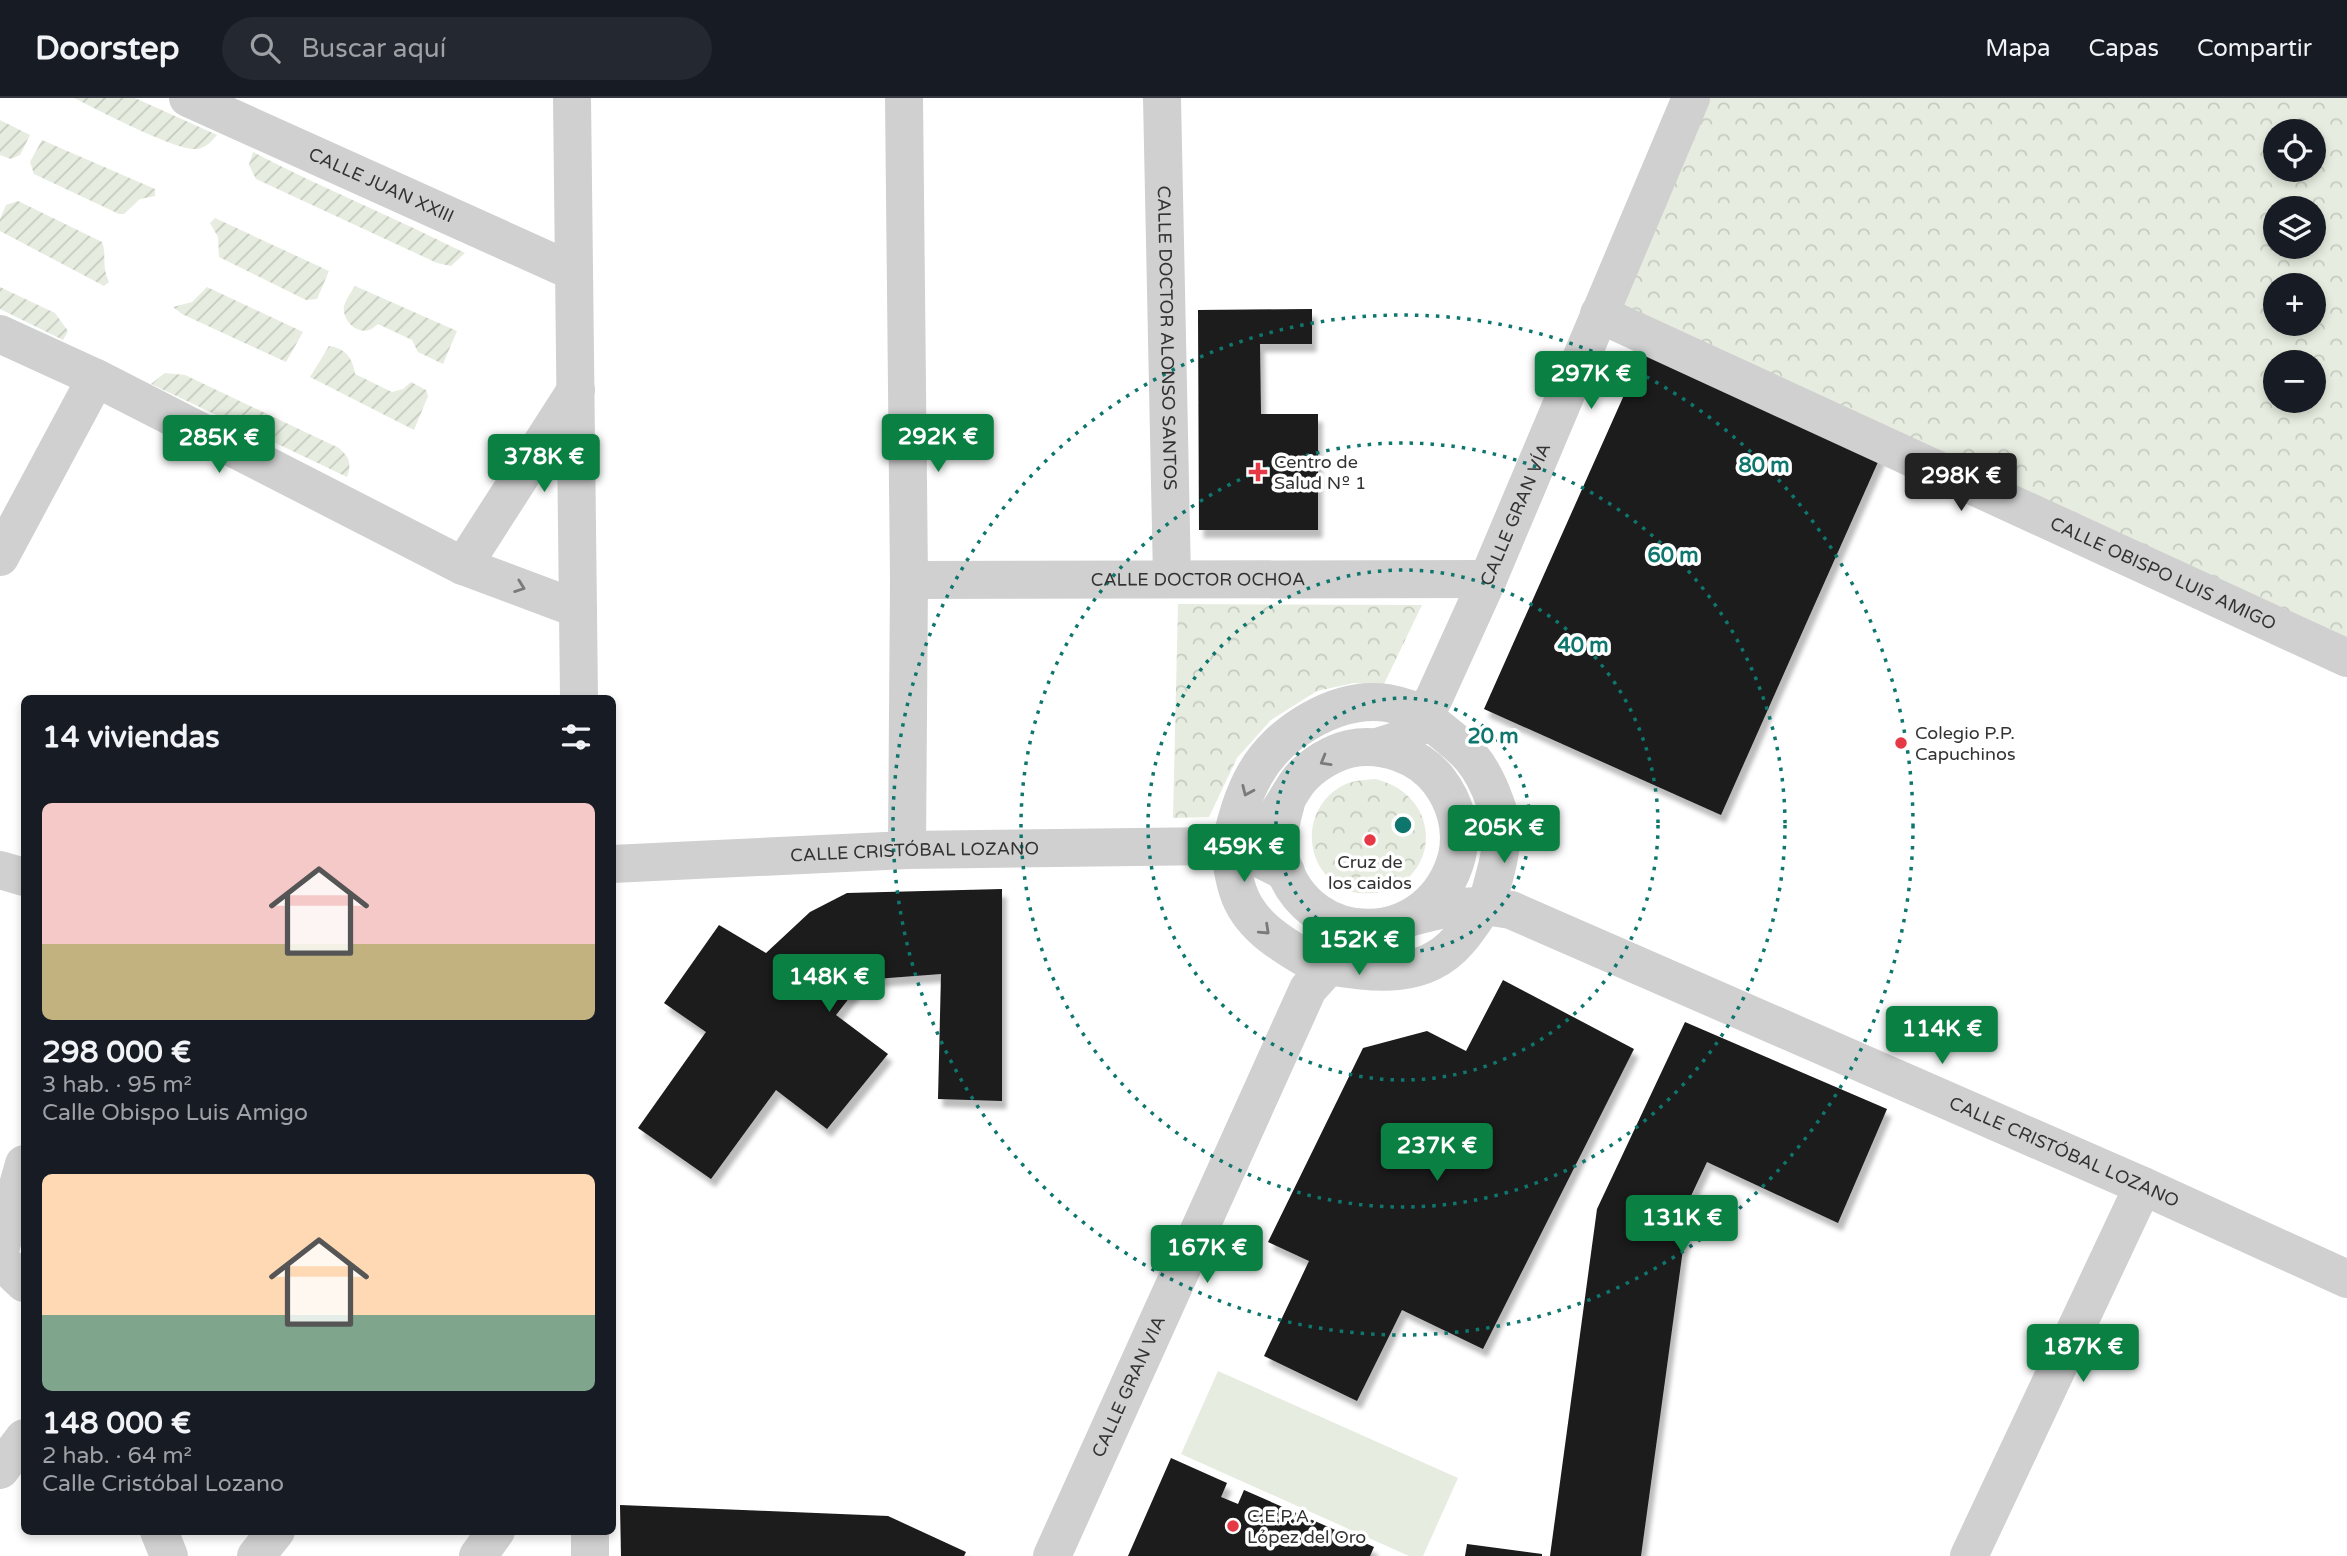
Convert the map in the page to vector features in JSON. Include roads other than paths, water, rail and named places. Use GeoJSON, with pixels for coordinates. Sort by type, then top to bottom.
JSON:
{"type":"FeatureCollection","features":[{"type":"Feature","properties":{"kind":"street","name":"CALLE JUAN XXIII"},"geometry":{"type":"LineString","coordinates":[[188,98],[243,106],[574,272]]}},
{"type":"Feature","properties":{"kind":"street"},"geometry":{"type":"LineString","coordinates":[[572,98],[579,695]]}},
{"type":"Feature","properties":{"kind":"street"},"geometry":{"type":"LineString","coordinates":[[904,98],[909,580],[907,850]]}},
{"type":"Feature","properties":{"kind":"street","name":"CALLE DOCTOR ALONSO SANTOS"},"geometry":{"type":"LineString","coordinates":[[1162,98],[1172,578]]}},
{"type":"Feature","properties":{"kind":"street","name":"CALLE GRAN VÍA"},"geometry":{"type":"LineString","coordinates":[[1430,711],[1691,98]]}},
{"type":"Feature","properties":{"kind":"street","name":"CALLE OBISPO LUIS AMIGO"},"geometry":{"type":"LineString","coordinates":[[1600,314],[2347,658]]}},
{"type":"Feature","properties":{"kind":"street"},"geometry":{"type":"LineString","coordinates":[[0,334],[96,379],[463,566],[578,609]]}},
{"type":"Feature","properties":{"kind":"street"},"geometry":{"type":"LineString","coordinates":[[2,550],[96,379]]}},
{"type":"Feature","properties":{"kind":"street"},"geometry":{"type":"LineString","coordinates":[[463,566],[576,390]]}},
{"type":"Feature","properties":{"kind":"street","name":"CALLE DOCTOR OCHOA"},"geometry":{"type":"LineString","coordinates":[[909,580],[1488,579]]}},
{"type":"Feature","properties":{"kind":"street"},"geometry":{"type":"LineString","coordinates":[[1387,703],[1430,711],[1480,765],[1494,799],[1502,825],[1495,903],[1434,961],[1407,971],[1316,972],[1256,923],[1238,893],[1226,845],[1238,812],[1256,772],[1288,735],[1320,714],[1351,704],[1387,703]]}},
{"type":"Feature","properties":{"kind":"street"},"geometry":{"type":"LineString","coordinates":[[1226,845],[1270,822],[1286,803],[1300,779],[1323,760],[1349,749],[1377,747],[1402,739],[1415,729],[1430,711]]}},
{"type":"Feature","properties":{"kind":"street"},"geometry":{"type":"LineString","coordinates":[[1430,711],[1436,777]]}},
{"type":"Feature","properties":{"kind":"street"},"geometry":{"type":"LineString","coordinates":[[1377,747],[1405,754],[1429,769],[1447,791],[1458,817],[1459,846],[1452,874],[1437,897],[1416,916]]}},
{"type":"Feature","properties":{"kind":"street"},"geometry":{"type":"LineString","coordinates":[[1286,803],[1279,830],[1281,858],[1291,885],[1309,906],[1333,921],[1361,928],[1389,927],[1453,906],[1495,903]]}},
{"type":"Feature","properties":{"kind":"street"},"geometry":{"type":"LineString","coordinates":[[1226,845],[1286,872]]}},
{"type":"Feature","properties":{"kind":"street","name":"CALLE CRISTÓBAL LOZANO"},"geometry":{"type":"LineString","coordinates":[[616,864],[907,850],[1226,845]]}},
{"type":"Feature","properties":{"kind":"street"},"geometry":{"type":"LineString","coordinates":[[1459,846],[1468,873],[1495,903]]}},
{"type":"Feature","properties":{"kind":"street"},"geometry":{"type":"LineString","coordinates":[[0,870],[21,876]]}},
{"type":"Feature","properties":{"kind":"street","name":"CALLE CRISTÓBAL LOZANO"},"geometry":{"type":"LineString","coordinates":[[1495,903],[2143,1186],[2347,1279]]}},
{"type":"Feature","properties":{"kind":"street"},"geometry":{"type":"LineString","coordinates":[[1309,906],[1314,929],[1316,972]]}},
{"type":"Feature","properties":{"kind":"street"},"geometry":{"type":"LineString","coordinates":[[1316,972],[1345,948],[1376,928]]}},
{"type":"Feature","properties":{"kind":"street","name":"CALLE GRAN VIA"},"geometry":{"type":"LineString","coordinates":[[1057,1554],[1316,972]]}},
{"type":"Feature","properties":{"kind":"street"},"geometry":{"type":"LineString","coordinates":[[0,1250],[21,1175]]}},
{"type":"Feature","properties":{"kind":"street"},"geometry":{"type":"LineString","coordinates":[[1969,1556],[2143,1186]]}},
{"type":"Feature","properties":{"kind":"street"},"geometry":{"type":"LineString","coordinates":[[0,1260],[21,1280]]}},
{"type":"Feature","properties":{"kind":"street"},"geometry":{"type":"LineString","coordinates":[[0,1470],[21,1442]]}},
{"type":"Feature","properties":{"kind":"street"},"geometry":{"type":"LineString","coordinates":[[161,1535],[169,1556]]}},
{"type":"Feature","properties":{"kind":"street"},"geometry":{"type":"LineString","coordinates":[[256,1556],[273,1535]]}},
{"type":"Feature","properties":{"kind":"street"},"geometry":{"type":"LineString","coordinates":[[478,1556],[493,1535]]}},
{"type":"Feature","properties":{"kind":"street"},"geometry":{"type":"LineString","coordinates":[[590,1535],[590,1556]]}},
{"type":"Feature","properties":{"kind":"place","name":"Centro de Salud Nº 1"},"geometry":{"type":"Point","coordinates":[1258,472]}},
{"type":"Feature","properties":{"kind":"place","name":"Colegio P.P. Capuchinos"},"geometry":{"type":"Point","coordinates":[1901,743]}},
{"type":"Feature","properties":{"kind":"place","name":"Cruz de los caidos"},"geometry":{"type":"Point","coordinates":[1370,840]}},
{"type":"Feature","properties":{"kind":"place","name":"C.E.P.A. López del Oro"},"geometry":{"type":"Point","coordinates":[1233,1526]}}]}
